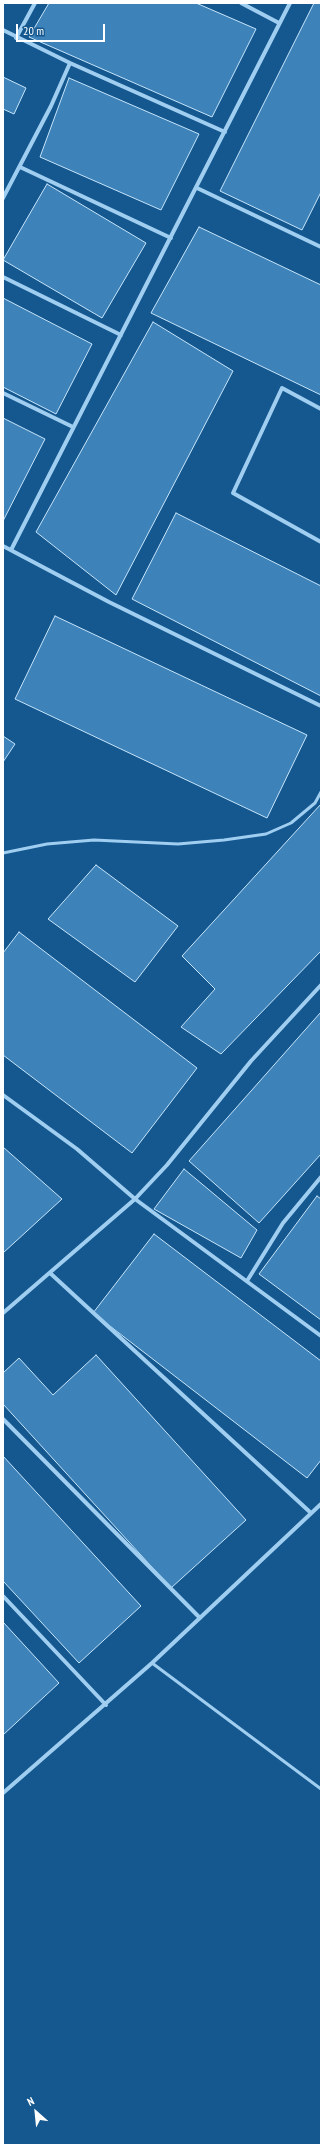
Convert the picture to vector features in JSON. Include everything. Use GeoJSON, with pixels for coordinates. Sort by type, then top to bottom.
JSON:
{"type":"FeatureCollection","features":[{"type":"Feature","properties":{"kind":"street"},"geometry":{"type":"LineString","coordinates":[[16,38],[35,3]]}},
{"type":"Feature","properties":{"kind":"street"},"geometry":{"type":"LineString","coordinates":[[241,3],[279,23]]}},
{"type":"Feature","properties":{"kind":"street"},"geometry":{"type":"LineString","coordinates":[[11,550],[197,188],[290,3]]}},
{"type":"Feature","properties":{"kind":"street"},"geometry":{"type":"LineString","coordinates":[[3,30],[16,38],[225,132]]}},
{"type":"Feature","properties":{"kind":"street"},"geometry":{"type":"LineString","coordinates":[[3,198],[51,106],[70,62]]}},
{"type":"Feature","properties":{"kind":"street"},"geometry":{"type":"LineString","coordinates":[[20,167],[171,238]]}},
{"type":"Feature","properties":{"kind":"street"},"geometry":{"type":"LineString","coordinates":[[197,188],[321,247]]}},
{"type":"Feature","properties":{"kind":"street"},"geometry":{"type":"LineString","coordinates":[[3,277],[121,335]]}},
{"type":"Feature","properties":{"kind":"street"},"geometry":{"type":"LineString","coordinates":[[321,409],[282,388],[233,493],[321,542]]}},
{"type":"Feature","properties":{"kind":"street"},"geometry":{"type":"LineString","coordinates":[[3,393],[73,428]]}},
{"type":"Feature","properties":{"kind":"street"},"geometry":{"type":"LineString","coordinates":[[3,546],[97,596],[321,706]]}},
{"type":"Feature","properties":{"kind":"street"},"geometry":{"type":"LineString","coordinates":[[3,1313],[135,1199],[167,1165],[251,1061],[321,985]]}},
{"type":"Feature","properties":{"kind":"street"},"geometry":{"type":"LineString","coordinates":[[3,1095],[77,1149],[135,1199],[247,1280],[321,1336]]}},
{"type":"Feature","properties":{"kind":"street"},"geometry":{"type":"LineString","coordinates":[[247,1280],[283,1223],[321,1177]]}},
{"type":"Feature","properties":{"kind":"street"},"geometry":{"type":"LineString","coordinates":[[50,1273],[311,1513]]}},
{"type":"Feature","properties":{"kind":"street"},"geometry":{"type":"LineString","coordinates":[[3,1419],[200,1618]]}},
{"type":"Feature","properties":{"kind":"street"},"geometry":{"type":"LineString","coordinates":[[3,1793],[106,1705],[321,1504]]}},
{"type":"Feature","properties":{"kind":"street"},"geometry":{"type":"LineString","coordinates":[[3,1596],[106,1705]]}},
{"type":"Feature","properties":{"kind":"lane"},"geometry":{"type":"LineString","coordinates":[[3,852],[47,844],[94,840],[178,844],[224,840],[266,834],[291,823],[315,803],[321,792]]}},
{"type":"Feature","properties":{"kind":"lane"},"geometry":{"type":"LineString","coordinates":[[152,1663],[321,1789]]}},
{"type":"Feature","properties":{"kind":"building"},"geometry":{"type":"Polygon","coordinates":[[[49,3],[196,3],[256,29],[212,117],[29,37],[49,3]]]}},
{"type":"Feature","properties":{"kind":"building"},"geometry":{"type":"Polygon","coordinates":[[[314,3],[321,3],[321,192],[302,230],[220,191],[314,3]]]}},
{"type":"Feature","properties":{"kind":"building"},"geometry":{"type":"Polygon","coordinates":[[[3,77],[26,88],[14,114],[3,109],[3,77]]]}},
{"type":"Feature","properties":{"kind":"building"},"geometry":{"type":"Polygon","coordinates":[[[69,78],[199,134],[161,210],[40,157],[69,78]]]}},
{"type":"Feature","properties":{"kind":"building"},"geometry":{"type":"Polygon","coordinates":[[[47,184],[146,243],[102,318],[3,260],[47,184]]]}},
{"type":"Feature","properties":{"kind":"building"},"geometry":{"type":"Polygon","coordinates":[[[199,227],[321,285],[321,395],[151,313],[199,227]]]}},
{"type":"Feature","properties":{"kind":"building"},"geometry":{"type":"Polygon","coordinates":[[[3,298],[92,344],[56,414],[3,387],[3,298]]]}},
{"type":"Feature","properties":{"kind":"building"},"geometry":{"type":"Polygon","coordinates":[[[153,322],[233,371],[116,595],[36,532],[153,322]]]}},
{"type":"Feature","properties":{"kind":"building"},"geometry":{"type":"Polygon","coordinates":[[[3,418],[45,439],[3,521],[3,418]]]}},
{"type":"Feature","properties":{"kind":"building"},"geometry":{"type":"Polygon","coordinates":[[[176,513],[321,586],[321,696],[132,599],[176,513]]]}},
{"type":"Feature","properties":{"kind":"building"},"geometry":{"type":"Polygon","coordinates":[[[55,616],[307,735],[267,818],[15,699],[55,616]]]}},
{"type":"Feature","properties":{"kind":"building"},"geometry":{"type":"Polygon","coordinates":[[[3,736],[15,744],[3,762],[3,736]]]}},
{"type":"Feature","properties":{"kind":"building"},"geometry":{"type":"Polygon","coordinates":[[[321,804],[321,951],[221,1054],[181,1027],[215,989],[182,956],[321,804]]]}},
{"type":"Feature","properties":{"kind":"building"},"geometry":{"type":"Polygon","coordinates":[[[96,865],[178,926],[135,982],[48,919],[96,865]]]}},
{"type":"Feature","properties":{"kind":"building"},"geometry":{"type":"Polygon","coordinates":[[[19,932],[197,1068],[132,1153],[3,1055],[3,953],[19,932]]]}},
{"type":"Feature","properties":{"kind":"building"},"geometry":{"type":"Polygon","coordinates":[[[321,1012],[321,1154],[259,1223],[189,1161],[321,1012]]]}},
{"type":"Feature","properties":{"kind":"building"},"geometry":{"type":"Polygon","coordinates":[[[3,1147],[62,1199],[3,1253],[3,1147]]]}},
{"type":"Feature","properties":{"kind":"building"},"geometry":{"type":"Polygon","coordinates":[[[184,1169],[257,1230],[241,1258],[154,1209],[184,1169]]]}},
{"type":"Feature","properties":{"kind":"building"},"geometry":{"type":"Polygon","coordinates":[[[317,1196],[321,1199],[321,1320],[259,1274],[317,1196]]]}},
{"type":"Feature","properties":{"kind":"building"},"geometry":{"type":"Polygon","coordinates":[[[154,1234],[321,1361],[321,1460],[307,1478],[93,1313],[154,1234]]]}},
{"type":"Feature","properties":{"kind":"building"},"geometry":{"type":"Polygon","coordinates":[[[96,1355],[246,1520],[171,1588],[3,1404],[3,1373],[19,1358],[53,1395],[96,1355]]]}},
{"type":"Feature","properties":{"kind":"building"},"geometry":{"type":"Polygon","coordinates":[[[3,1456],[141,1606],[79,1663],[3,1581],[3,1456]]]}},
{"type":"Feature","properties":{"kind":"building"},"geometry":{"type":"Polygon","coordinates":[[[3,1622],[59,1683],[3,1735],[3,1622]]]}}]}
